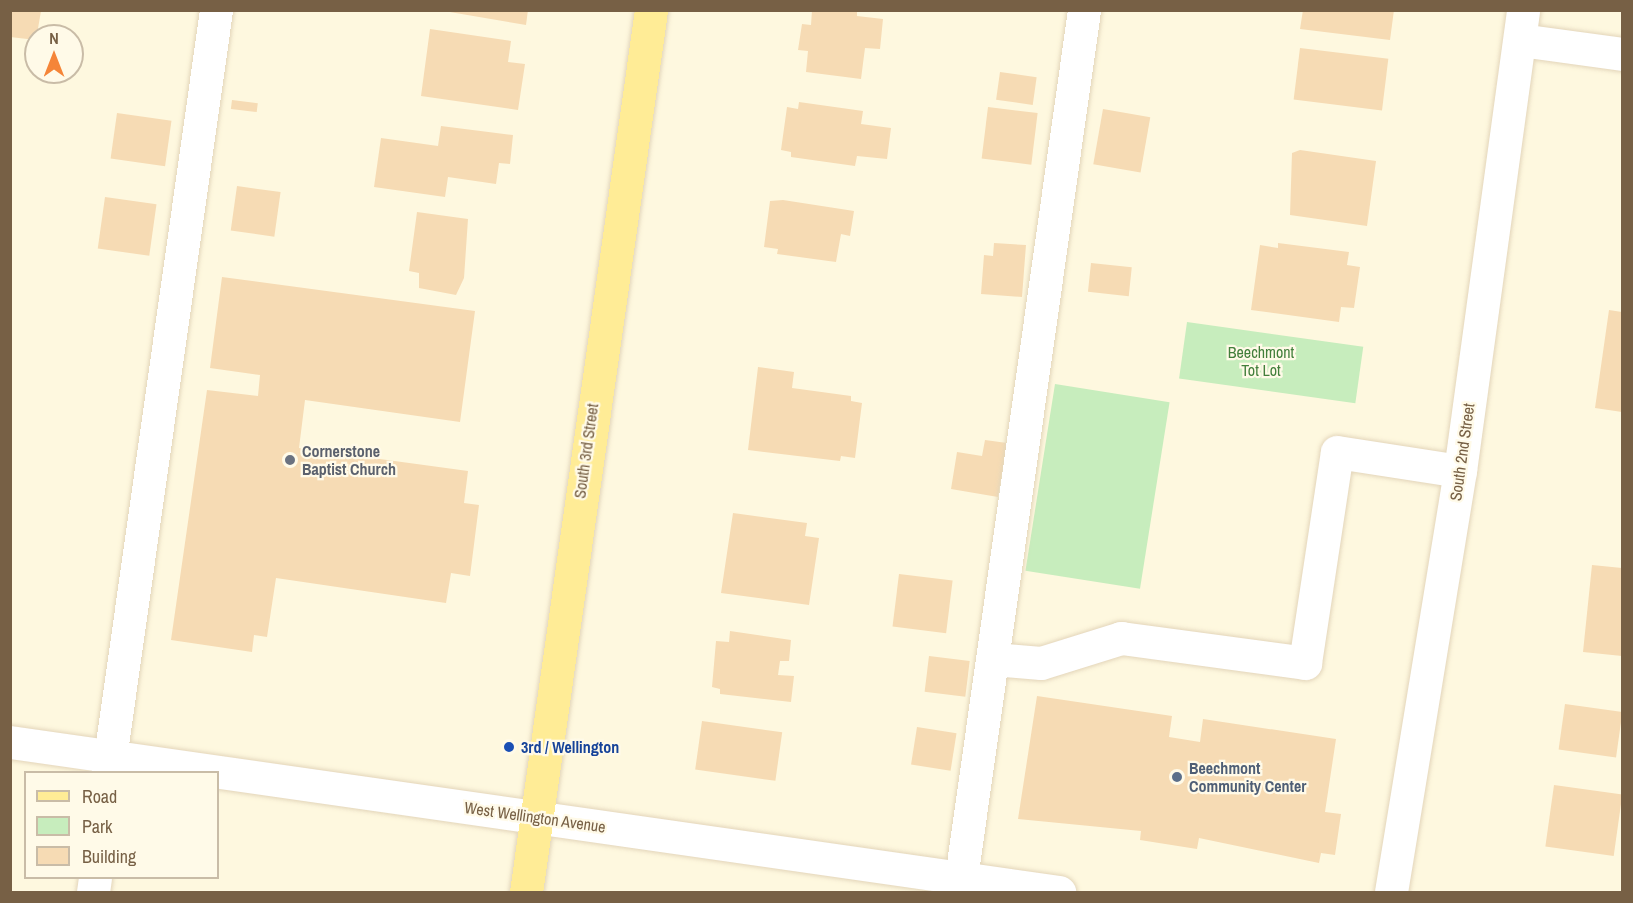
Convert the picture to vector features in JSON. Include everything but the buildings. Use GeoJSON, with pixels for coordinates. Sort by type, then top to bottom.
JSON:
{"type":"FeatureCollection","features":[{"type":"Feature","properties":{"kind":"main road","name":"South 3rd Street"},"geometry":{"type":"LineString","coordinates":[[526,892],[651,10]]}},
{"type":"Feature","properties":{"kind":"street"},"geometry":{"type":"LineString","coordinates":[[109,764],[216,10]]}},
{"type":"Feature","properties":{"kind":"street"},"geometry":{"type":"LineString","coordinates":[[960,886],[1084,10]]}},
{"type":"Feature","properties":{"kind":"street"},"geometry":{"type":"LineString","coordinates":[[1522,25],[1623,54]]}},
{"type":"Feature","properties":{"kind":"street","name":"South 2nd Street"},"geometry":{"type":"LineString","coordinates":[[1391,892],[1460,471],[1522,25]]}},
{"type":"Feature","properties":{"kind":"street"},"geometry":{"type":"LineString","coordinates":[[993,659],[1041,663],[1121,639],[1305,663],[1337,452],[1460,471]]}},
{"type":"Feature","properties":{"kind":"street","name":"West Wellington Avenue"},"geometry":{"type":"LineString","coordinates":[[10,742],[109,764],[164,771]]}},
{"type":"Feature","properties":{"kind":"street","name":"West Wellington Avenue"},"geometry":{"type":"LineString","coordinates":[[219,778],[536,818],[960,886],[1059,892]]}},
{"type":"Feature","properties":{"kind":"green space","name":"Beechmont Tot Lot"},"geometry":{"type":"Polygon","coordinates":[[[1187,322],[1363,347],[1355,403],[1179,378],[1187,322]]]}},
{"type":"Feature","properties":{"kind":"green space"},"geometry":{"type":"Polygon","coordinates":[[[1055,384],[1170,402],[1140,589],[1025,571],[1055,384]]]}},
{"type":"Feature","properties":{"kind":"place","name":"Cornerstone Baptist Church"},"geometry":{"type":"Point","coordinates":[290,460]}},
{"type":"Feature","properties":{"kind":"place","name":"3rd / Wellington"},"geometry":{"type":"Point","coordinates":[509,747]}},
{"type":"Feature","properties":{"kind":"place","name":"Beechmont Community Center"},"geometry":{"type":"Point","coordinates":[1177,777]}}]}
